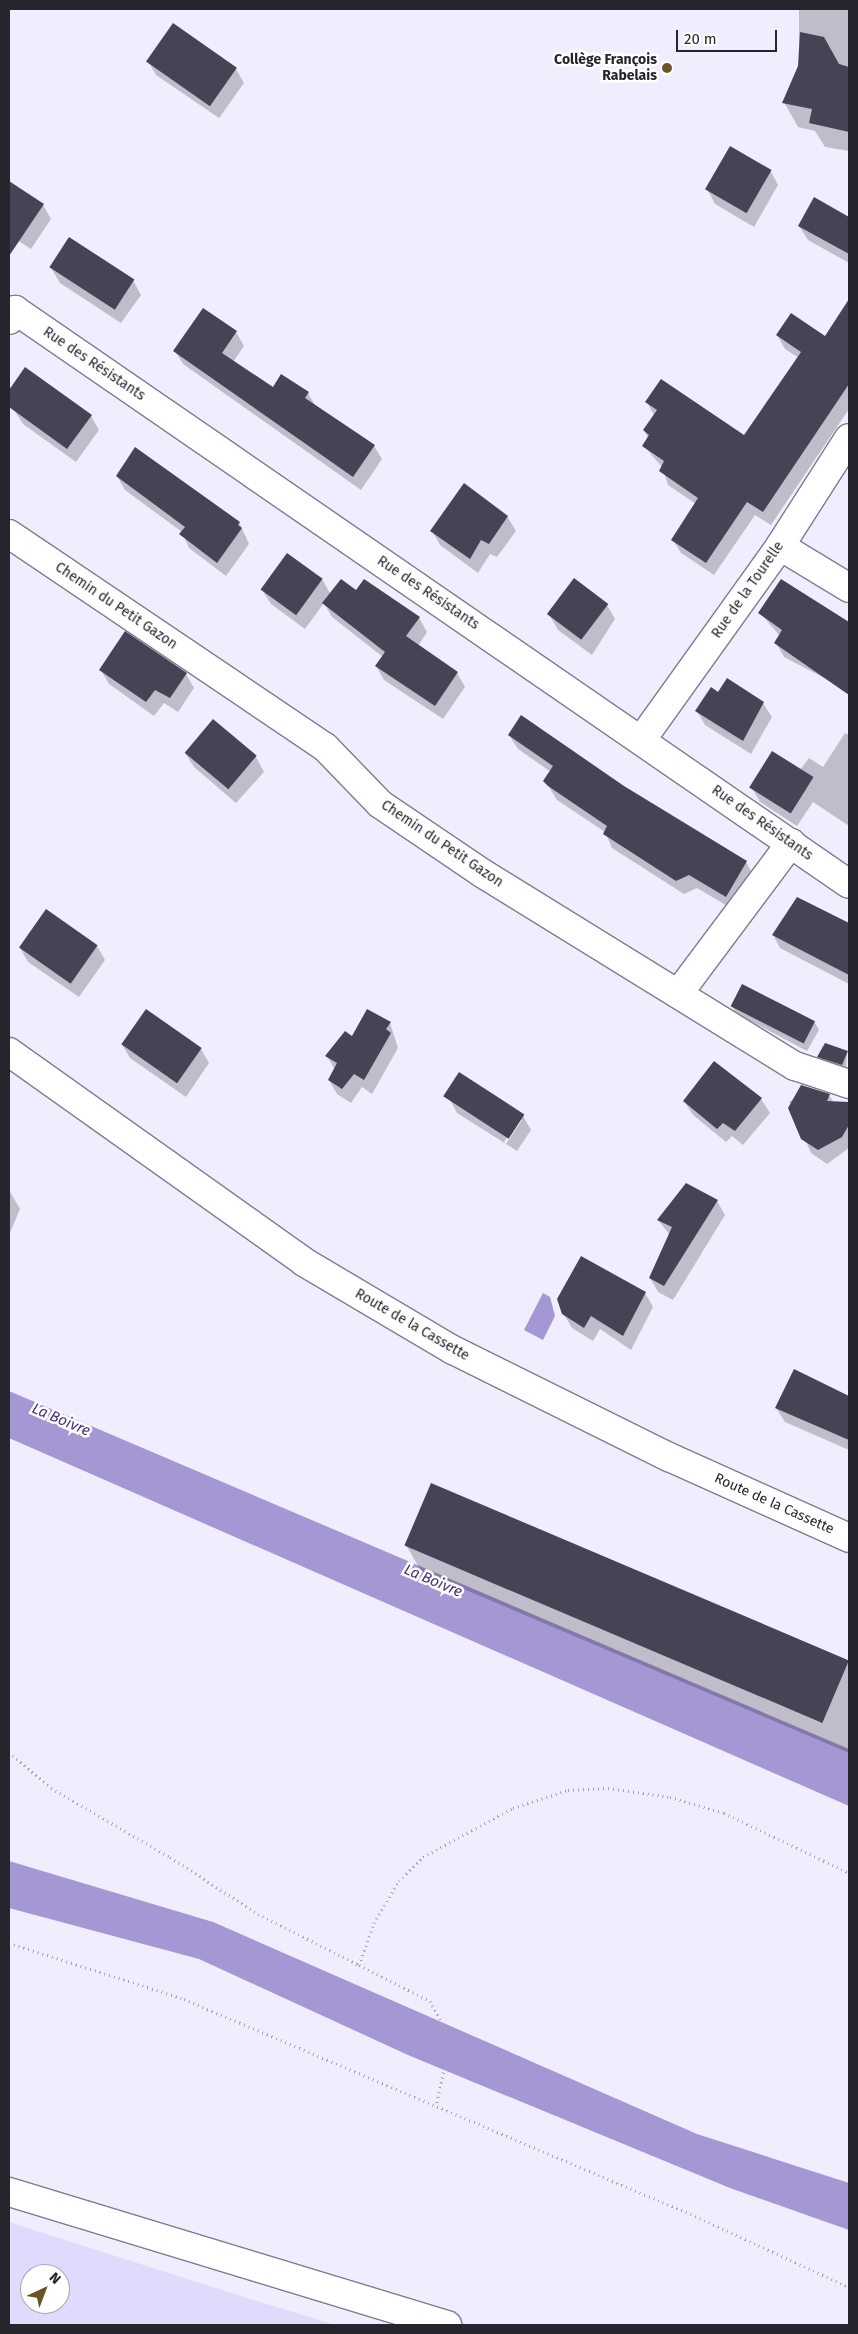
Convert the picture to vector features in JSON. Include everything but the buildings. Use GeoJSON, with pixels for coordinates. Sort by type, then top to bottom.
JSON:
{"type":"FeatureCollection","features":[{"type":"Feature","properties":{"kind":"street","name":"Rue des Résistants"},"geometry":{"type":"LineString","coordinates":[[9,320],[15,310],[642,739],[849,884]]}},
{"type":"Feature","properties":{"kind":"street","name":"Rue de la Tourelle"},"geometry":{"type":"LineString","coordinates":[[642,739],[780,546],[849,438]]}},
{"type":"Feature","properties":{"kind":"street","name":"Chemin du Petit Gazon"},"geometry":{"type":"LineString","coordinates":[[9,534],[325,747],[380,804],[678,994],[795,1066],[849,1084]]}},
{"type":"Feature","properties":{"kind":"street"},"geometry":{"type":"LineString","coordinates":[[780,546],[849,588]]}},
{"type":"Feature","properties":{"kind":"street"},"geometry":{"type":"LineString","coordinates":[[678,994],[791,843]]}},
{"type":"Feature","properties":{"kind":"street","name":"Route de la Cassette"},"geometry":{"type":"LineString","coordinates":[[9,1052],[304,1262],[453,1350],[669,1457],[849,1538]]}},
{"type":"Feature","properties":{"kind":"street"},"geometry":{"type":"LineString","coordinates":[[9,2192],[447,2325]]}},
{"type":"Feature","properties":{"kind":"path"},"geometry":{"type":"LineString","coordinates":[[9,1752],[51,1788],[258,1914],[430,2001],[451,2038],[436,2106]]}},
{"type":"Feature","properties":{"kind":"path"},"geometry":{"type":"LineString","coordinates":[[359,1964],[374,1922],[399,1881],[423,1856],[513,1808],[568,1790],[617,1789],[670,1797],[724,1813],[849,1873]]}},
{"type":"Feature","properties":{"kind":"path"},"geometry":{"type":"LineString","coordinates":[[9,1944],[184,1999],[436,2106],[849,2287]]}},
{"type":"Feature","properties":{"kind":"shaded area"},"geometry":{"type":"Polygon","coordinates":[[[9,2222],[228,2292],[335,2325],[9,2325],[9,2222]]]}},
{"type":"Feature","properties":{"kind":"water"},"geometry":{"type":"Polygon","coordinates":[[[543,1293],[550,1297],[555,1316],[543,1340],[524,1330],[543,1293]]]}},
{"type":"Feature","properties":{"kind":"water","name":"La Boivre"},"geometry":{"type":"Polygon","coordinates":[[[9,1391],[849,1749],[849,1806],[9,1438],[9,1391]]]}},
{"type":"Feature","properties":{"kind":"water"},"geometry":{"type":"Polygon","coordinates":[[[9,1861],[213,1922],[697,2134],[849,2183],[849,2230],[730,2188],[408,2055],[199,1959],[9,1908],[9,1861]]]}},
{"type":"Feature","properties":{"kind":"place","name":"Collège François Rabelais"},"geometry":{"type":"Point","coordinates":[667,68]}}]}
